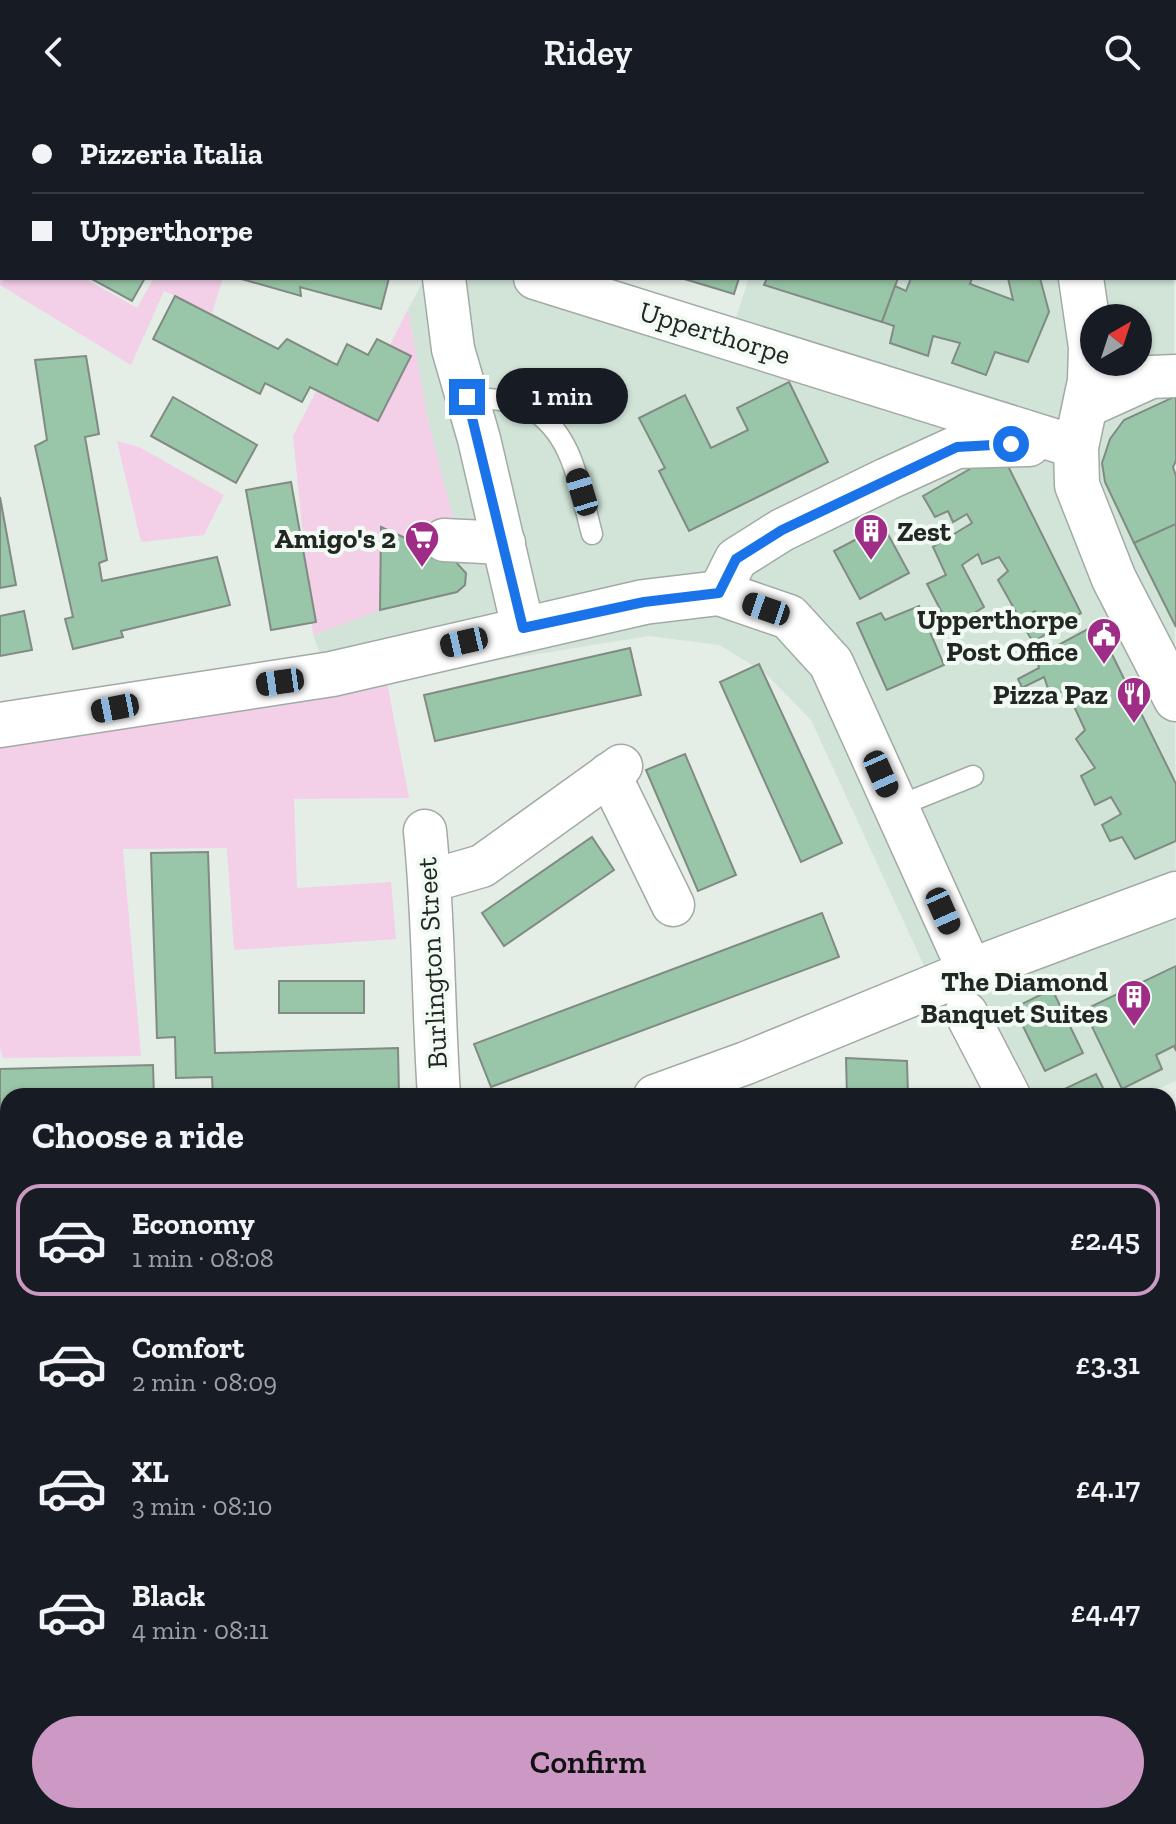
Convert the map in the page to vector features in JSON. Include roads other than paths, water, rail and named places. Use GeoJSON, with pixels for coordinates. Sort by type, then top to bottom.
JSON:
{"type":"FeatureCollection","features":[{"type":"Feature","properties":{"kind":"street"},"geometry":{"type":"LineString","coordinates":[[444,280],[453,349],[523,628]]}},
{"type":"Feature","properties":{"kind":"street","name":"Upperthorpe"},"geometry":{"type":"LineString","coordinates":[[550,280],[580,284],[803,361],[1081,427]]}},
{"type":"Feature","properties":{"kind":"street"},"geometry":{"type":"LineString","coordinates":[[1081,280],[1091,347],[1077,485],[1114,579],[1176,699]]}},
{"type":"Feature","properties":{"kind":"street"},"geometry":{"type":"LineString","coordinates":[[719,593],[736,559],[771,537],[957,447],[994,444],[1081,427],[1151,377],[1176,376]]}},
{"type":"Feature","properties":{"kind":"street"},"geometry":{"type":"LineString","coordinates":[[444,540],[504,543]]}},
{"type":"Feature","properties":{"kind":"street"},"geometry":{"type":"LineString","coordinates":[[0,725],[332,674],[644,602],[719,593],[789,617],[831,663],[896,807],[1006,1088]]}},
{"type":"Feature","properties":{"kind":"street"},"geometry":{"type":"LineString","coordinates":[[430,881],[482,866],[615,770],[673,905]]}},
{"type":"Feature","properties":{"kind":"street","name":"Burlington Street"},"geometry":{"type":"LineString","coordinates":[[425,831],[439,1088]]}},
{"type":"Feature","properties":{"kind":"street"},"geometry":{"type":"LineString","coordinates":[[677,1088],[968,992],[1176,894]]}},
{"type":"Feature","properties":{"kind":"lane"},"geometry":{"type":"LineString","coordinates":[[467,397],[527,406],[545,419],[572,459],[592,534]]}},
{"type":"Feature","properties":{"kind":"lane"},"geometry":{"type":"LineString","coordinates":[[896,807],[973,776]]}},
{"type":"Feature","properties":{"kind":"place","name":"Zest"},"geometry":{"type":"Point","coordinates":[871,562]}},
{"type":"Feature","properties":{"kind":"place","name":"Amigo's 2"},"geometry":{"type":"Point","coordinates":[422,569]}},
{"type":"Feature","properties":{"kind":"place","name":"Upperthorpe Post Office"},"geometry":{"type":"Point","coordinates":[1104,666]}},
{"type":"Feature","properties":{"kind":"place","name":"Pizza Paz"},"geometry":{"type":"Point","coordinates":[1134,725]}},
{"type":"Feature","properties":{"kind":"place","name":"The Diamond Banquet Suites"},"geometry":{"type":"Point","coordinates":[1134,1028]}}]}
